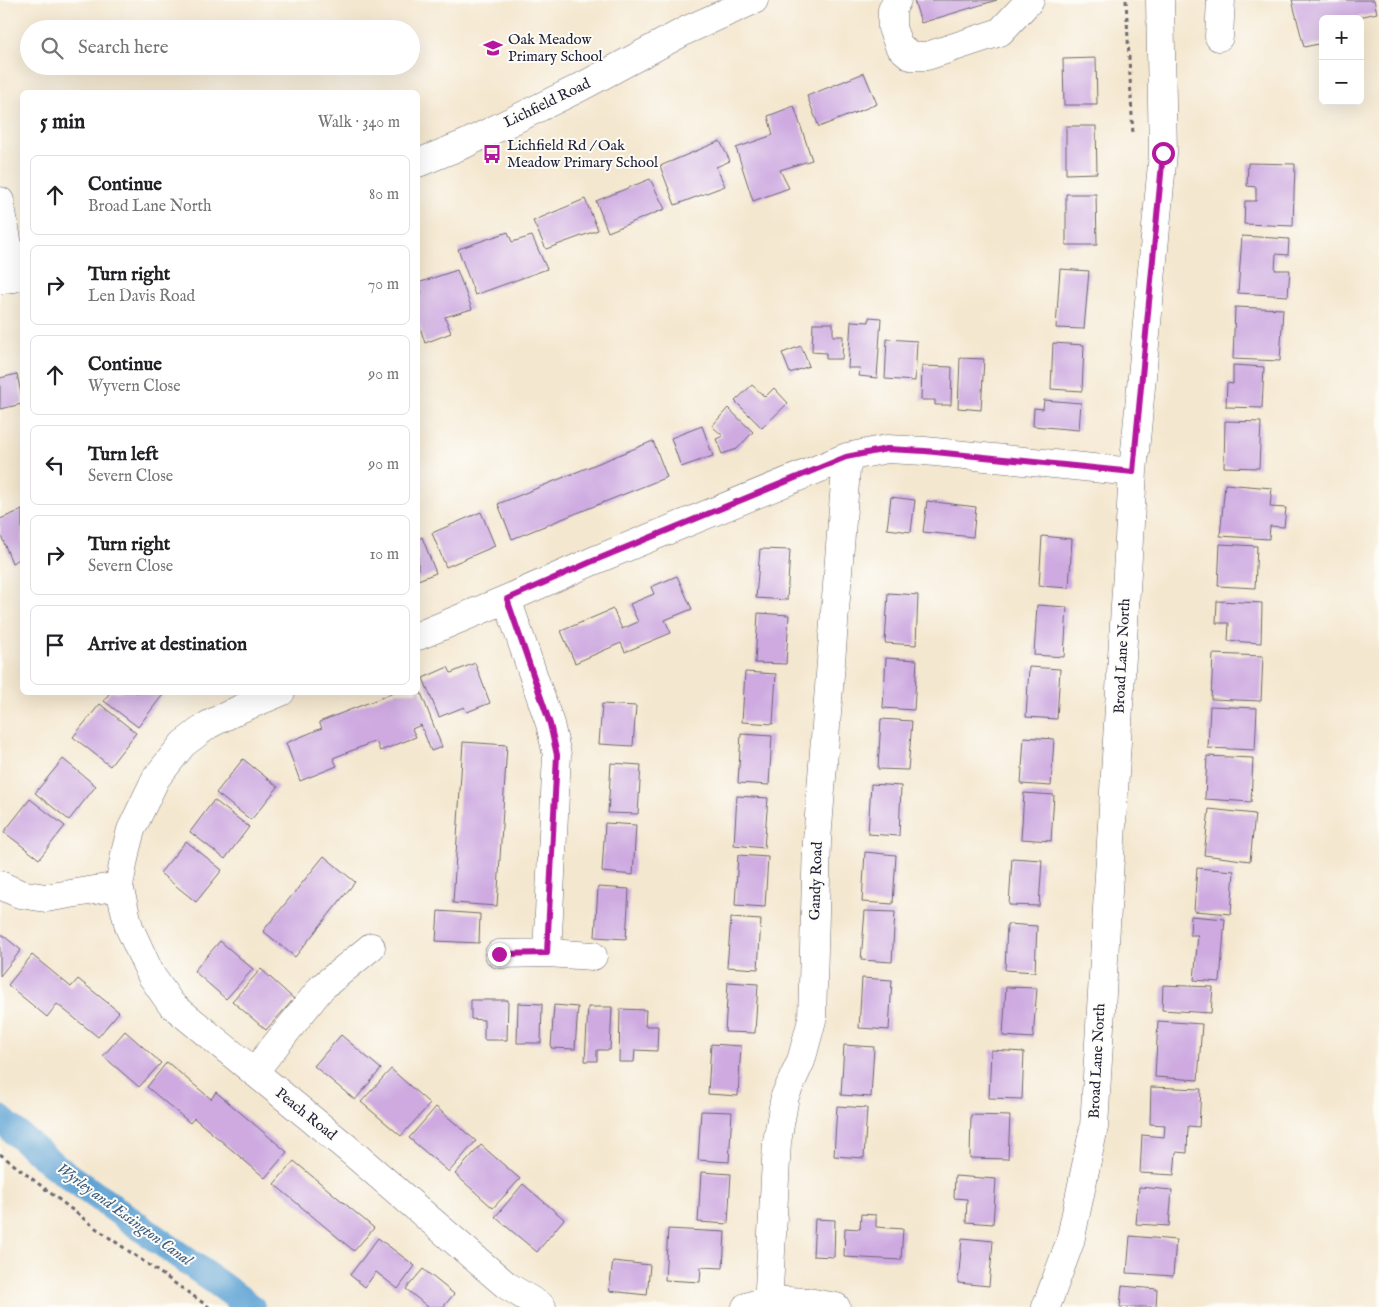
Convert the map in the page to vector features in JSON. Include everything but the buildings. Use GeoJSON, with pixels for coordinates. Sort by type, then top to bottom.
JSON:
{"type":"FeatureCollection","features":[{"type":"Feature","properties":{"kind":"street","name":"Lichfield Road"},"geometry":{"type":"LineString","coordinates":[[420,162],[465,144],[579,88],[687,30],[754,0]]}},
{"type":"Feature","properties":{"kind":"street"},"geometry":{"type":"LineString","coordinates":[[897,0],[892,10],[892,28],[899,46],[911,56],[927,56],[1000,32],[1030,0]]}},
{"type":"Feature","properties":{"kind":"street","name":"Broad Lane North"},"geometry":{"type":"LineString","coordinates":[[1046,1307],[1070,1242],[1094,1127],[1133,472],[1163,153],[1160,0]]}},
{"type":"Feature","properties":{"kind":"street"},"geometry":{"type":"LineString","coordinates":[[1219,37],[1221,0]]}},
{"type":"Feature","properties":{"kind":"street"},"geometry":{"type":"LineString","coordinates":[[0,201],[12,278]]}},
{"type":"Feature","properties":{"kind":"street"},"geometry":{"type":"LineString","coordinates":[[420,635],[593,561],[846,457],[887,449],[925,451],[1133,472]]}},
{"type":"Feature","properties":{"kind":"street","name":"Gandy Road"},"geometry":{"type":"LineString","coordinates":[[761,1305],[777,1142],[785,1096],[801,1061],[812,1020],[818,841],[846,457]]}},
{"type":"Feature","properties":{"kind":"street"},"geometry":{"type":"LineString","coordinates":[[507,599],[550,724],[557,755],[547,953]]}},
{"type":"Feature","properties":{"kind":"street"},"geometry":{"type":"LineString","coordinates":[[0,885],[20,894],[46,898],[119,886],[131,830],[156,778],[183,744],[208,725],[273,695]]}},
{"type":"Feature","properties":{"kind":"street","name":"Peach Road"},"geometry":{"type":"LineString","coordinates":[[119,886],[129,927],[151,975],[171,1004],[347,1148],[506,1285],[542,1307]]}},
{"type":"Feature","properties":{"kind":"street"},"geometry":{"type":"LineString","coordinates":[[254,1072],[322,987],[371,947]]}},
{"type":"Feature","properties":{"kind":"street"},"geometry":{"type":"LineString","coordinates":[[499,954],[547,953],[593,956]]}},
{"type":"Feature","properties":{"kind":"street"},"geometry":{"type":"LineString","coordinates":[[761,1305],[808,1302],[836,1307]]}},
{"type":"Feature","properties":{"kind":"path"},"geometry":{"type":"LineString","coordinates":[[1126,0],[1134,144]]}},
{"type":"Feature","properties":{"kind":"path"},"geometry":{"type":"LineString","coordinates":[[0,1154],[98,1229],[209,1307]]}},
{"type":"Feature","properties":{"kind":"waterway","name":"Wyrley and Essington Canal"},"geometry":{"type":"LineString","coordinates":[[0,1119],[51,1163],[251,1307]]}},
{"type":"Feature","properties":{"kind":"place","name":"Oak Meadow Primary School"},"geometry":{"type":"Point","coordinates":[493,48]}},
{"type":"Feature","properties":{"kind":"place","name":"Lichfield Rd / Oak Meadow Primary School"},"geometry":{"type":"Point","coordinates":[492,154]}},
{"type":"Feature","properties":{"kind":"route"},"geometry":{"type":"LineString","coordinates":[[499,954],[547,953],[557,755],[550,724],[507,599],[593,561],[846,457],[887,449],[925,451],[1133,472],[1163,153]]}}]}
